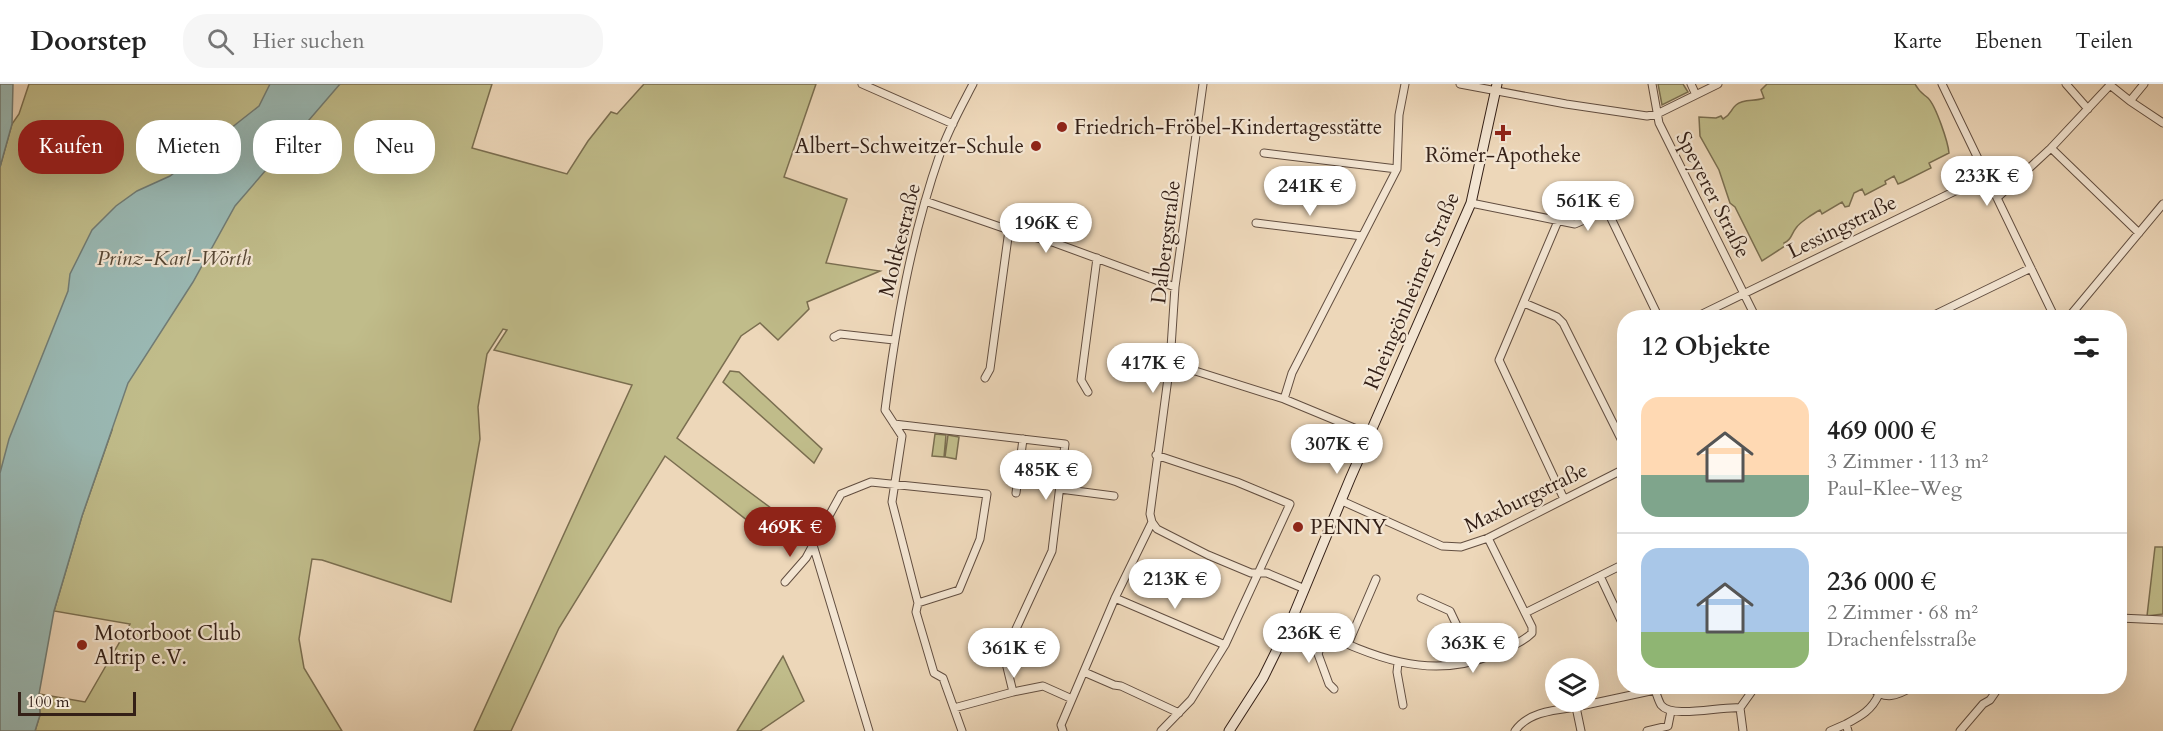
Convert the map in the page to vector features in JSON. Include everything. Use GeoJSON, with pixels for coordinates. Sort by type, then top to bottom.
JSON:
{"type":"FeatureCollection","features":[{"type":"Feature","properties":{"kind":"street"},"geometry":{"type":"LineString","coordinates":[[862,84],[872,86],[952,124]]}},
{"type":"Feature","properties":{"kind":"street","name":"Moltkestraße"},"geometry":{"type":"LineString","coordinates":[[962,731],[943,678],[934,672],[916,612],[918,603],[892,502],[902,436],[885,410],[894,340],[925,201],[940,152],[973,84]]}},
{"type":"Feature","properties":{"kind":"street","name":"Dalbergstraße"},"geometry":{"type":"LineString","coordinates":[[1152,522],[1150,504],[1170,363],[1175,287],[1203,84]]}},
{"type":"Feature","properties":{"kind":"street"},"geometry":{"type":"LineString","coordinates":[[1284,399],[1292,373],[1397,169],[1399,115],[1405,84]]}},
{"type":"Feature","properties":{"kind":"street"},"geometry":{"type":"LineString","coordinates":[[1460,84],[1496,87],[1647,116],[1657,114],[1718,84]]}},
{"type":"Feature","properties":{"kind":"street","name":"Speyerer Straße"},"geometry":{"type":"LineString","coordinates":[[1652,84],[1659,123],[1752,310]]}},
{"type":"Feature","properties":{"kind":"street"},"geometry":{"type":"LineString","coordinates":[[1691,84],[1696,95]]}},
{"type":"Feature","properties":{"kind":"street"},"geometry":{"type":"LineString","coordinates":[[1942,84],[2051,310]]}},
{"type":"Feature","properties":{"kind":"street"},"geometry":{"type":"LineString","coordinates":[[2066,84],[2088,109]]}},
{"type":"Feature","properties":{"kind":"street"},"geometry":{"type":"LineString","coordinates":[[1996,198],[2051,147],[2110,84],[2130,101],[2163,123]]}},
{"type":"Feature","properties":{"kind":"street"},"geometry":{"type":"LineString","coordinates":[[2130,101],[2144,84]]}},
{"type":"Feature","properties":{"kind":"street","name":"Rheingönheimer Straße"},"geometry":{"type":"LineString","coordinates":[[1228,731],[1263,678],[1292,619],[1471,203],[1496,87]]}},
{"type":"Feature","properties":{"kind":"street"},"geometry":{"type":"LineString","coordinates":[[2051,147],[2139,233]]}},
{"type":"Feature","properties":{"kind":"street"},"geometry":{"type":"LineString","coordinates":[[1264,153],[1397,169]]}},
{"type":"Feature","properties":{"kind":"street","name":"Lessingstraße"},"geometry":{"type":"LineString","coordinates":[[1710,310],[1986,176]]}},
{"type":"Feature","properties":{"kind":"street"},"geometry":{"type":"LineString","coordinates":[[925,201],[1055,243],[1175,287]]}},
{"type":"Feature","properties":{"kind":"street"},"geometry":{"type":"LineString","coordinates":[[1471,203],[1575,224],[1607,210],[1655,310]]}},
{"type":"Feature","properties":{"kind":"street"},"geometry":{"type":"LineString","coordinates":[[2075,310],[2163,204]]}},
{"type":"Feature","properties":{"kind":"street"},"geometry":{"type":"LineString","coordinates":[[1558,221],[1499,360],[1564,499]]}},
{"type":"Feature","properties":{"kind":"street"},"geometry":{"type":"LineString","coordinates":[[1256,223],[1362,236]]}},
{"type":"Feature","properties":{"kind":"street"},"geometry":{"type":"LineString","coordinates":[[986,378],[990,369],[1009,230]]}},
{"type":"Feature","properties":{"kind":"street"},"geometry":{"type":"LineString","coordinates":[[1088,392],[1081,380],[1097,258]]}},
{"type":"Feature","properties":{"kind":"street"},"geometry":{"type":"LineString","coordinates":[[1945,310],[2031,268]]}},
{"type":"Feature","properties":{"kind":"street"},"geometry":{"type":"LineString","coordinates":[[1524,303],[1557,317],[1563,323],[1617,431]]}},
{"type":"Feature","properties":{"kind":"street"},"geometry":{"type":"LineString","coordinates":[[834,337],[840,334],[894,340]]}},
{"type":"Feature","properties":{"kind":"street"},"geometry":{"type":"LineString","coordinates":[[1170,363],[1284,399],[1371,435]]}},
{"type":"Feature","properties":{"kind":"street"},"geometry":{"type":"LineString","coordinates":[[894,424],[1065,444],[1052,551],[1004,655],[1013,692]]}},
{"type":"Feature","properties":{"kind":"street"},"geometry":{"type":"LineString","coordinates":[[1016,493],[1023,439]]}},
{"type":"Feature","properties":{"kind":"street"},"geometry":{"type":"LineString","coordinates":[[1156,455],[1198,471],[1238,482],[1290,504],[1225,645],[1191,700],[1161,731]]}},
{"type":"Feature","properties":{"kind":"street","name":"Maxburgstraße"},"geometry":{"type":"LineString","coordinates":[[1342,501],[1442,546],[1452,548],[1470,545],[1488,538],[1617,472]]}},
{"type":"Feature","properties":{"kind":"street"},"geometry":{"type":"LineString","coordinates":[[785,582],[806,558],[840,494],[871,482],[987,494],[981,539],[959,590],[918,603]]}},
{"type":"Feature","properties":{"kind":"street"},"geometry":{"type":"LineString","coordinates":[[1060,489],[1114,496]]}},
{"type":"Feature","properties":{"kind":"street"},"geometry":{"type":"LineString","coordinates":[[1063,731],[1061,725],[1115,598],[1152,522],[1157,529],[1208,555],[1251,573],[1268,573],[1305,589]]}},
{"type":"Feature","properties":{"kind":"street"},"geometry":{"type":"LineString","coordinates":[[1292,619],[1398,663],[1432,666],[1472,662],[1500,651],[1529,636],[1532,633],[1532,627],[1488,538]]}},
{"type":"Feature","properties":{"kind":"street"},"geometry":{"type":"LineString","coordinates":[[813,545],[869,731]]}},
{"type":"Feature","properties":{"kind":"street"},"geometry":{"type":"LineString","coordinates":[[1525,613],[1617,568]]}},
{"type":"Feature","properties":{"kind":"street"},"geometry":{"type":"LineString","coordinates":[[1600,576],[1617,612]]}},
{"type":"Feature","properties":{"kind":"street"},"geometry":{"type":"LineString","coordinates":[[1348,644],[1376,579]]}},
{"type":"Feature","properties":{"kind":"street"},"geometry":{"type":"LineString","coordinates":[[1115,598],[1225,645]]}},
{"type":"Feature","properties":{"kind":"street"},"geometry":{"type":"LineString","coordinates":[[1421,598],[1450,610],[1472,662]]}},
{"type":"Feature","properties":{"kind":"street"},"geometry":{"type":"LineString","coordinates":[[2127,618],[2163,620]]}},
{"type":"Feature","properties":{"kind":"street"},"geometry":{"type":"LineString","coordinates":[[1325,634],[1318,654],[1329,684],[1334,689]]}},
{"type":"Feature","properties":{"kind":"street"},"geometry":{"type":"LineString","coordinates":[[1398,663],[1397,672],[1403,705]]}},
{"type":"Feature","properties":{"kind":"street"},"geometry":{"type":"LineString","coordinates":[[1084,672],[1121,686],[1179,713]]}},
{"type":"Feature","properties":{"kind":"street"},"geometry":{"type":"LineString","coordinates":[[954,708],[1043,686],[1072,699]]}},
{"type":"Feature","properties":{"kind":"street"},"geometry":{"type":"LineString","coordinates":[[1599,702],[1632,694]]}},
{"type":"Feature","properties":{"kind":"street"},"geometry":{"type":"LineString","coordinates":[[1656,694],[1661,705],[1671,711],[1728,706],[1740,708]]}},
{"type":"Feature","properties":{"kind":"street"},"geometry":{"type":"LineString","coordinates":[[1743,731],[1740,708],[1750,694]]}},
{"type":"Feature","properties":{"kind":"street"},"geometry":{"type":"LineString","coordinates":[[1830,731],[1847,727],[1867,712],[1874,705],[1879,694],[1892,696],[1896,694]]}},
{"type":"Feature","properties":{"kind":"street"},"geometry":{"type":"LineString","coordinates":[[1960,731],[1994,694]]}},
{"type":"Feature","properties":{"kind":"street"},"geometry":{"type":"LineString","coordinates":[[1647,731],[1668,726],[1671,711]]}},
{"type":"Feature","properties":{"kind":"street"},"geometry":{"type":"LineString","coordinates":[[1515,731],[1522,721],[1546,712]]}},
{"type":"Feature","properties":{"kind":"street"},"geometry":{"type":"LineString","coordinates":[[1577,712],[1581,731]]}},
{"type":"Feature","properties":{"kind":"green space","name":"Prinz-Karl-Wörth"},"geometry":{"type":"Polygon","coordinates":[[[29,84],[492,84],[472,148],[567,174],[588,141],[611,112],[617,114],[644,84],[816,84],[784,177],[847,199],[826,263],[880,271],[807,302],[809,309],[778,340],[760,323],[741,336],[677,438],[783,517],[771,539],[665,456],[559,628],[511,731],[474,731],[632,385],[494,350],[507,330],[503,329],[487,354],[478,407],[480,439],[451,602],[322,560],[312,559],[299,639],[304,668],[342,731],[35,731],[40,715],[39,694],[85,702],[130,624],[54,611],[82,516],[112,430],[0,473],[0,167],[12,124],[19,114],[29,84]]]}},
{"type":"Feature","properties":{"kind":"green space"},"geometry":{"type":"Polygon","coordinates":[[[1658,84],[1683,84],[1688,92],[1662,105],[1658,84]]]}},
{"type":"Feature","properties":{"kind":"green space"},"geometry":{"type":"Polygon","coordinates":[[[1767,84],[1915,84],[1935,108],[1949,153],[1929,163],[1931,168],[1903,182],[1898,184],[1894,176],[1885,181],[1886,184],[1865,195],[1862,189],[1854,193],[1849,206],[1845,207],[1842,202],[1822,214],[1820,210],[1817,211],[1794,230],[1790,239],[1784,243],[1785,246],[1762,261],[1735,207],[1730,203],[1719,170],[1700,136],[1699,117],[1721,116],[1723,119],[1739,103],[1764,98],[1761,90],[1767,84]]]}},
{"type":"Feature","properties":{"kind":"green space"},"geometry":{"type":"Polygon","coordinates":[[[730,371],[739,372],[822,449],[814,463],[723,382],[730,371]]]}},
{"type":"Feature","properties":{"kind":"green space"},"geometry":{"type":"Polygon","coordinates":[[[935,434],[946,435],[944,457],[932,456],[935,434]]]}},
{"type":"Feature","properties":{"kind":"green space"},"geometry":{"type":"Polygon","coordinates":[[[948,435],[959,437],[956,459],[945,457],[948,435]]]}},
{"type":"Feature","properties":{"kind":"green space"},"geometry":{"type":"Polygon","coordinates":[[[2155,547],[2163,547],[2163,614],[2147,616],[2155,547]]]}},
{"type":"Feature","properties":{"kind":"green space"},"geometry":{"type":"Polygon","coordinates":[[[783,656],[804,701],[760,731],[737,731],[783,656]]]}},
{"type":"Feature","properties":{"kind":"water"},"geometry":{"type":"Polygon","coordinates":[[[0,84],[13,84],[12,124],[0,167],[0,84]]]}},
{"type":"Feature","properties":{"kind":"water"},"geometry":{"type":"Polygon","coordinates":[[[270,84],[340,84],[309,120],[253,120],[253,174],[263,174],[235,206],[193,282],[128,383],[82,516],[54,611],[39,694],[40,715],[35,731],[0,731],[0,473],[9,439],[68,291],[70,274],[92,230],[116,206],[137,191],[173,174],[241,174],[241,120],[259,106],[270,84]]]}},
{"type":"Feature","properties":{"kind":"place","name":"Friedrich-Fröbel-Kindertagesstätte"},"geometry":{"type":"Point","coordinates":[1062,127]}},
{"type":"Feature","properties":{"kind":"place","name":"Römer-Apotheke"},"geometry":{"type":"Point","coordinates":[1503,133]}},
{"type":"Feature","properties":{"kind":"place","name":"Albert-Schweitzer-Schule"},"geometry":{"type":"Point","coordinates":[1036,146]}},
{"type":"Feature","properties":{"kind":"place","name":"PENNY"},"geometry":{"type":"Point","coordinates":[1298,527]}},
{"type":"Feature","properties":{"kind":"place","name":"Motorboot Club Altrip e.V."},"geometry":{"type":"Point","coordinates":[82,645]}}]}
